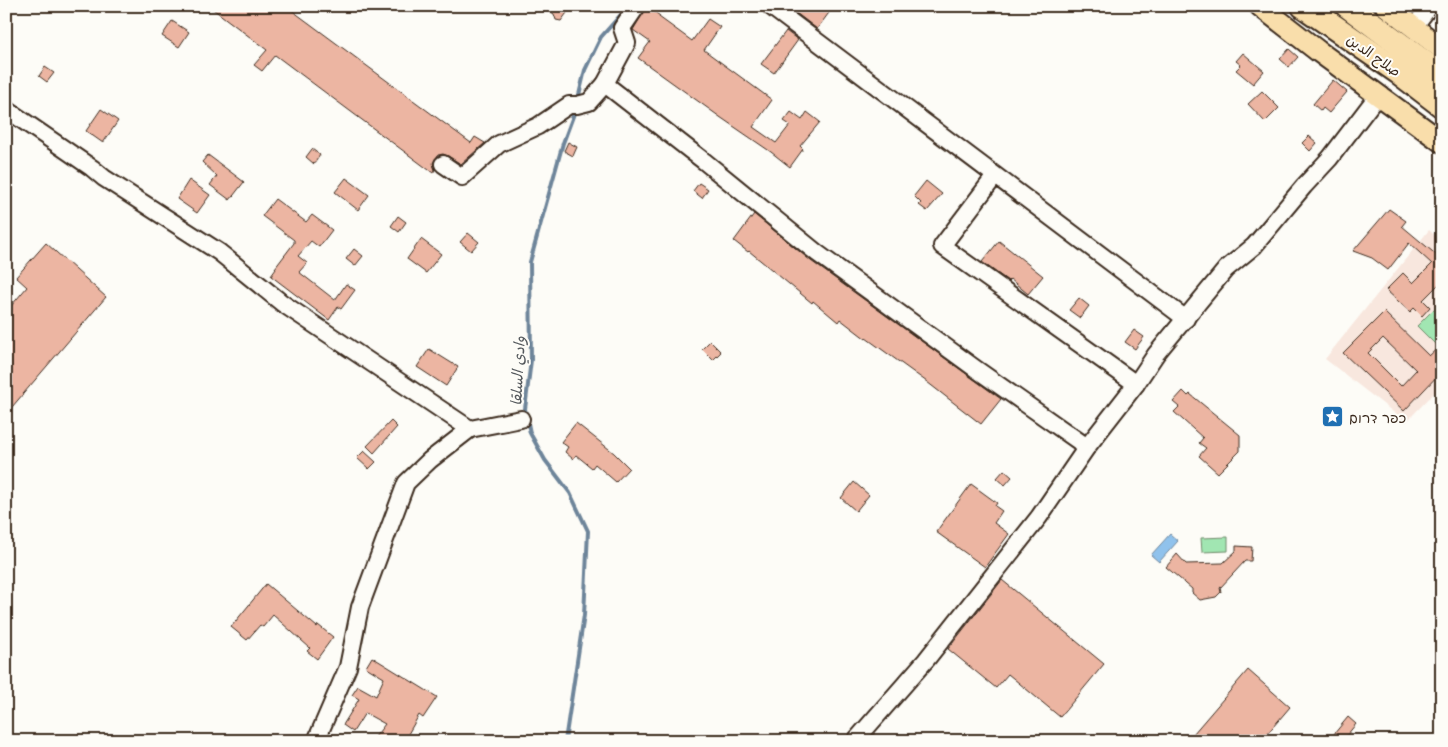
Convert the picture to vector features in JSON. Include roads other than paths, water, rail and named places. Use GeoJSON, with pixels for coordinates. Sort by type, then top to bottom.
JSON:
{"type":"FeatureCollection","features":[{"type":"Feature","properties":{"kind":"highway","name":"صلاح الدين"},"geometry":{"type":"LineString","coordinates":[[1304,6],[1399,72],[1442,105]]}},
{"type":"Feature","properties":{"kind":"highway","name":"صلاح الدين"},"geometry":{"type":"LineString","coordinates":[[1348,6],[1442,76]]}},
{"type":"Feature","properties":{"kind":"main road"},"geometry":{"type":"LineString","coordinates":[[1260,6],[1442,142]]}},
{"type":"Feature","properties":{"kind":"main road"},"geometry":{"type":"LineString","coordinates":[[1386,6],[1442,49]]}},
{"type":"Feature","properties":{"kind":"street"},"geometry":{"type":"LineString","coordinates":[[443,164],[462,177],[499,144],[538,126],[569,105],[577,106],[589,102],[605,84],[627,42],[622,28],[637,6]]}},
{"type":"Feature","properties":{"kind":"street"},"geometry":{"type":"LineString","coordinates":[[770,6],[1186,319]]}},
{"type":"Feature","properties":{"kind":"street"},"geometry":{"type":"LineString","coordinates":[[1414,27],[1430,6]]}},
{"type":"Feature","properties":{"kind":"street"},"geometry":{"type":"LineString","coordinates":[[605,84],[825,259],[976,369],[1088,447]]}},
{"type":"Feature","properties":{"kind":"street"},"geometry":{"type":"LineString","coordinates":[[855,741],[926,660],[1039,517],[1156,354],[1226,269],[1254,246],[1330,158],[1378,95]]}},
{"type":"Feature","properties":{"kind":"street"},"geometry":{"type":"LineString","coordinates":[[6,109],[104,178],[219,252],[282,303],[313,325],[470,429]]}},
{"type":"Feature","properties":{"kind":"street"},"geometry":{"type":"LineString","coordinates":[[995,176],[942,246],[1136,384]]}},
{"type":"Feature","properties":{"kind":"street"},"geometry":{"type":"LineString","coordinates":[[316,741],[348,667],[360,607],[406,483],[430,460],[470,429],[521,419]]}},
{"type":"Feature","properties":{"kind":"water"},"geometry":{"type":"Polygon","coordinates":[[[1170,534],[1178,541],[1159,562],[1151,555],[1170,534]]]}},
{"type":"Feature","properties":{"kind":"waterway","name":"وادي السلقا"},"geometry":{"type":"LineString","coordinates":[[578,99],[585,70],[601,37],[625,10]]}},
{"type":"Feature","properties":{"kind":"waterway","name":"وادي السلقا"},"geometry":{"type":"LineString","coordinates":[[565,741],[584,615],[588,531],[570,493],[545,460],[530,433],[525,409],[531,360],[530,262],[563,143],[576,108]]}},
{"type":"Feature","properties":{"kind":"place","name":"כפר דרום"},"geometry":{"type":"Point","coordinates":[1333,417]}}]}
